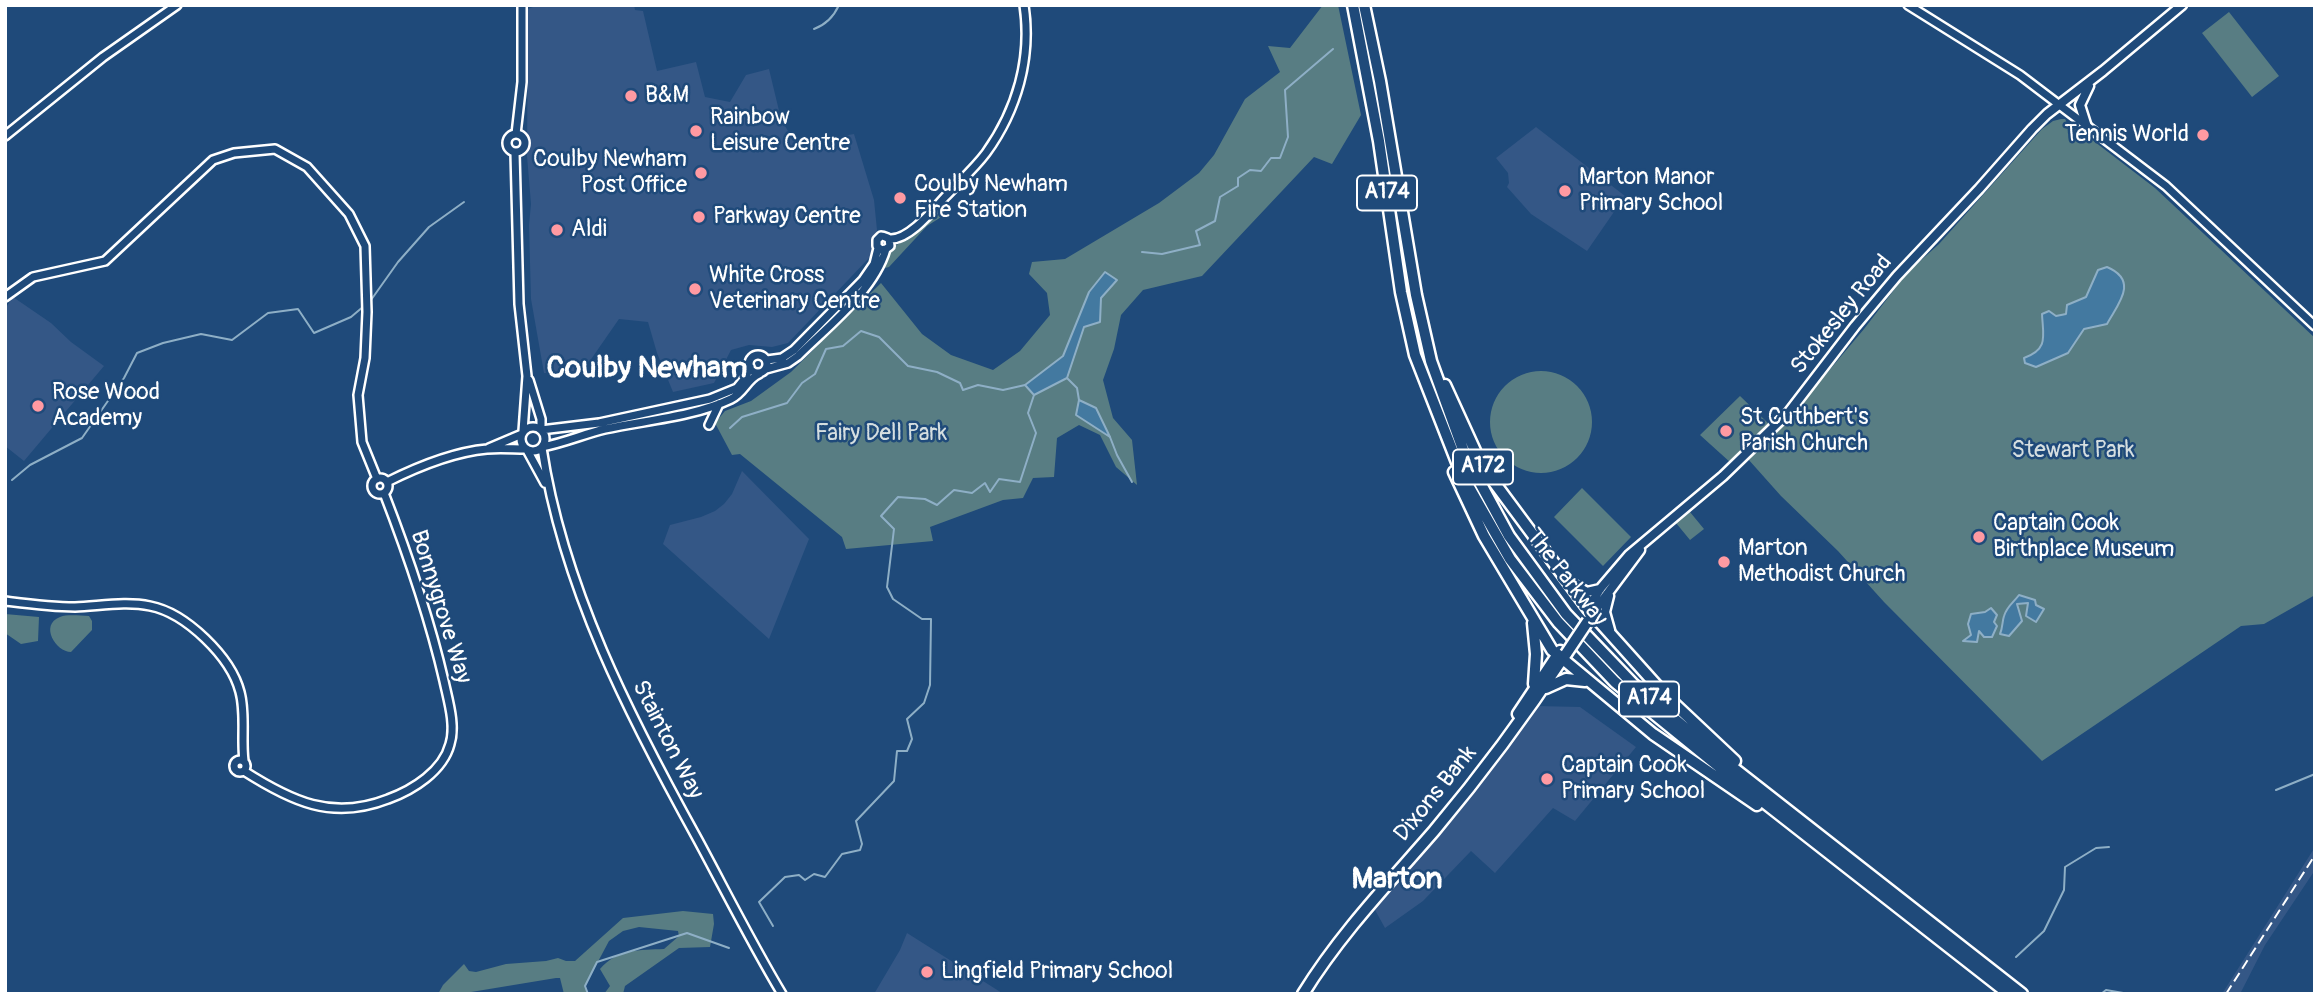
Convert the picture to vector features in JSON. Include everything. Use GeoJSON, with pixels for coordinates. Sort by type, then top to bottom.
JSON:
{"type":"FeatureCollection","features":[{"type":"Feature","properties":{"kind":"highway","name":"The Parkway"},"geometry":{"type":"LineString","coordinates":[[1353,5],[1379,141],[1401,292],[1418,365],[1449,445],[1474,499],[1510,559],[1558,622],[1615,682],[1648,711],[2008,994]]}},
{"type":"Feature","properties":{"kind":"highway","name":"The Parkway"},"geometry":{"type":"LineString","coordinates":[[1364,5],[1380,81],[1416,295],[1431,361],[1465,455],[1509,536],[1543,585],[1585,636],[1633,684],[1702,743],[2022,994]]}},
{"type":"Feature","properties":{"kind":"highway","name":"A172"},"geometry":{"type":"LineString","coordinates":[[1416,295],[1438,367],[1470,443],[1498,489],[1569,581],[1588,615]]}},
{"type":"Feature","properties":{"kind":"highway","name":"A174"},"geometry":{"type":"LineString","coordinates":[[1418,365],[1433,418],[1469,506],[1532,620],[1561,654]]}},
{"type":"Feature","properties":{"kind":"highway","name":"A174"},"geometry":{"type":"LineString","coordinates":[[1588,615],[1611,632],[1645,673],[1700,729],[1805,824]]}},
{"type":"Feature","properties":{"kind":"highway","name":"Stokesley Road"},"geometry":{"type":"LineString","coordinates":[[1528,705],[1588,615]]}},
{"type":"Feature","properties":{"kind":"highway","name":"A174"},"geometry":{"type":"LineString","coordinates":[[1532,620],[1537,691]]}},
{"type":"Feature","properties":{"kind":"highway"},"geometry":{"type":"LineString","coordinates":[[1561,654],[1589,682],[1653,734],[1784,825],[1808,836]]}},
{"type":"Feature","properties":{"kind":"highway"},"geometry":{"type":"LineString","coordinates":[[1537,691],[1566,679],[1589,682]]}},
{"type":"Feature","properties":{"kind":"highway","name":"Dixons Bank"},"geometry":{"type":"LineString","coordinates":[[1303,994],[1318,969],[1374,897],[1455,805],[1528,705]]}},
{"type":"Feature","properties":{"kind":"main road","name":"Stokesley Road"},"geometry":{"type":"LineString","coordinates":[[1588,615],[1600,589],[1629,555],[1737,463],[1789,412],[1897,276],[2032,129],[2182,5]]}},
{"type":"Feature","properties":{"kind":"main road"},"geometry":{"type":"LineString","coordinates":[[2087,127],[2080,105],[2092,80]]}},
{"type":"Feature","properties":{"kind":"main road","name":"Stokesley Road"},"geometry":{"type":"LineString","coordinates":[[1588,615],[1646,542]]}},
{"type":"Feature","properties":{"kind":"main road"},"geometry":{"type":"LineString","coordinates":[[1569,581],[1587,592],[1600,589]]}},
{"type":"Feature","properties":{"kind":"main road"},"geometry":{"type":"LineString","coordinates":[[1611,632],[1605,612],[1612,586]]}},
{"type":"Feature","properties":{"kind":"street"},"geometry":{"type":"LineString","coordinates":[[5,136],[103,57],[177,5]]}},
{"type":"Feature","properties":{"kind":"street"},"geometry":{"type":"LineString","coordinates":[[516,134],[522,82],[522,5]]}},
{"type":"Feature","properties":{"kind":"street"},"geometry":{"type":"LineString","coordinates":[[882,249],[876,244],[878,238],[883,236],[889,239],[911,232],[985,155],[999,133],[1015,100],[1023,70],[1027,44],[1024,5]]}},
{"type":"Feature","properties":{"kind":"street"},"geometry":{"type":"LineString","coordinates":[[1908,5],[2020,75],[2166,186],[2315,327]]}},
{"type":"Feature","properties":{"kind":"street"},"geometry":{"type":"LineString","coordinates":[[516,134],[523,137],[525,144],[523,149],[515,153],[506,145],[508,138],[516,134]]}},
{"type":"Feature","properties":{"kind":"street"},"geometry":{"type":"LineString","coordinates":[[5,296],[33,277],[105,261],[213,160],[234,153],[275,149],[307,167],[349,214],[365,246],[365,358],[358,395],[362,442],[377,479]]}},
{"type":"Feature","properties":{"kind":"street"},"geometry":{"type":"LineString","coordinates":[[515,153],[519,304],[527,376],[522,444],[527,450]]}},
{"type":"Feature","properties":{"kind":"street"},"geometry":{"type":"LineString","coordinates":[[767,360],[782,358],[794,350],[863,280],[882,249],[890,244],[889,239]]}},
{"type":"Feature","properties":{"kind":"street"},"geometry":{"type":"LineString","coordinates":[[488,449],[535,451],[607,429],[696,411],[741,393],[752,377],[788,363],[798,356],[869,284],[882,264],[882,249]]}},
{"type":"Feature","properties":{"kind":"street"},"geometry":{"type":"LineString","coordinates":[[377,479],[387,482],[434,462],[488,449],[530,427],[541,430],[599,423],[710,398],[737,388],[750,367],[750,361],[757,355],[767,360]]}},
{"type":"Feature","properties":{"kind":"street"},"geometry":{"type":"LineString","coordinates":[[762,372],[767,360]]}},
{"type":"Feature","properties":{"kind":"street"},"geometry":{"type":"LineString","coordinates":[[750,367],[753,372],[762,372]]}},
{"type":"Feature","properties":{"kind":"street"},"geometry":{"type":"LineString","coordinates":[[527,376],[541,419],[541,430],[545,436],[542,447]]}},
{"type":"Feature","properties":{"kind":"street"},"geometry":{"type":"LineString","coordinates":[[696,411],[709,425],[719,404]]}},
{"type":"Feature","properties":{"kind":"street","name":"Stainton Way"},"geometry":{"type":"LineString","coordinates":[[542,447],[548,490]]}},
{"type":"Feature","properties":{"kind":"street","name":"Stainton Way"},"geometry":{"type":"LineString","coordinates":[[527,450],[548,490],[589,615],[625,701],[782,994]]}},
{"type":"Feature","properties":{"kind":"street"},"geometry":{"type":"LineString","coordinates":[[377,479],[373,483],[373,489],[378,494],[384,493],[387,482]]}},
{"type":"Feature","properties":{"kind":"street","name":"Bonnygrove Way"},"geometry":{"type":"LineString","coordinates":[[5,601],[50,607],[116,604],[150,606],[168,612],[200,634],[229,665],[243,705],[240,761],[234,766],[238,772],[244,771],[276,792],[313,806],[344,808],[375,804],[404,792],[430,775],[447,753],[452,741],[452,722],[435,640],[384,493]]}},
{"type":"Feature","properties":{"kind":"shaded area"},"geometry":{"type":"Polygon","coordinates":[[[538,5],[634,5],[635,10],[643,11],[657,71],[696,62],[705,97],[730,102],[746,75],[769,69],[781,119],[792,138],[808,142],[854,134],[874,200],[877,230],[870,257],[788,343],[772,347],[749,345],[731,350],[714,383],[673,392],[648,322],[619,319],[578,378],[570,373],[544,373],[531,299],[531,204],[527,156],[528,9],[538,5]]]}},
{"type":"Feature","properties":{"kind":"shaded area","name":"Marton Manor Primary School"},"geometry":{"type":"Polygon","coordinates":[[[1536,127],[1625,196],[1587,251],[1531,214],[1507,187],[1508,173],[1496,158],[1536,127]]]}},
{"type":"Feature","properties":{"kind":"shaded area"},"geometry":{"type":"Polygon","coordinates":[[[2107,267],[2117,273],[2124,286],[2120,301],[2107,324],[2084,329],[2068,353],[2036,367],[2025,363],[2024,358],[2038,350],[2043,341],[2042,314],[2049,311],[2056,316],[2066,314],[2067,305],[2086,297],[2098,270],[2107,267]]]}},
{"type":"Feature","properties":{"kind":"shaded area"},"geometry":{"type":"Polygon","coordinates":[[[1105,272],[1117,280],[1101,298],[1100,322],[1084,327],[1067,378],[1034,395],[1025,385],[1063,356],[1089,292],[1105,272]]]}},
{"type":"Feature","properties":{"kind":"shaded area","name":"Rose Wood Academy"},"geometry":{"type":"Polygon","coordinates":[[[13,297],[51,323],[71,342],[104,366],[24,461],[5,446],[5,309],[13,297]]]}},
{"type":"Feature","properties":{"kind":"shaded area"},"geometry":{"type":"Polygon","coordinates":[[[1079,400],[1096,408],[1110,437],[1076,415],[1079,400]]]}},
{"type":"Feature","properties":{"kind":"shaded area"},"geometry":{"type":"Polygon","coordinates":[[[742,471],[809,539],[769,639],[663,544],[670,525],[701,517],[724,504],[732,494],[742,471]]]}},
{"type":"Feature","properties":{"kind":"shaded area"},"geometry":{"type":"Polygon","coordinates":[[[2019,595],[2035,600],[2036,605],[2044,609],[2036,622],[2026,616],[2028,603],[2017,604],[2022,621],[2009,636],[2000,634],[2005,613],[2019,595]]]}},
{"type":"Feature","properties":{"kind":"shaded area"},"geometry":{"type":"Polygon","coordinates":[[[1991,608],[1997,615],[1994,622],[1997,626],[1992,637],[1984,637],[1979,631],[1977,642],[1963,641],[1971,635],[1968,624],[1971,614],[1985,612],[1991,608]]]}},
{"type":"Feature","properties":{"kind":"shaded area","name":"Captain Cook Primary School"},"geometry":{"type":"Polygon","coordinates":[[[1537,706],[1580,707],[1636,747],[1575,821],[1553,808],[1495,873],[1471,851],[1423,901],[1385,928],[1370,901],[1439,822],[1446,828],[1537,706]]]}},
{"type":"Feature","properties":{"kind":"shaded area"},"geometry":{"type":"Polygon","coordinates":[[[2315,847],[2315,870],[2265,945],[2240,994],[2222,994],[2315,847]]]}},
{"type":"Feature","properties":{"kind":"shaded area","name":"Lingfield Primary School"},"geometry":{"type":"Polygon","coordinates":[[[907,933],[1002,993],[874,994],[907,933]]]}},
{"type":"Feature","properties":{"kind":"green space","name":"Fairy Dell Park"},"geometry":{"type":"Polygon","coordinates":[[[1323,5],[1338,5],[1361,115],[1332,164],[1314,157],[1202,276],[1143,290],[1121,315],[1114,349],[1103,380],[1113,418],[1132,440],[1137,485],[1116,467],[1100,435],[1079,425],[1057,438],[1054,477],[1033,478],[1023,498],[1003,500],[930,527],[933,541],[846,549],[842,537],[740,454],[732,455],[715,423],[725,411],[751,401],[791,372],[881,283],[922,334],[951,355],[993,370],[1020,351],[1050,315],[1047,293],[1029,274],[1032,262],[1065,259],[1159,203],[1199,173],[1214,155],[1245,99],[1280,72],[1268,46],[1290,48],[1323,5]]]}},
{"type":"Feature","properties":{"kind":"green space"},"geometry":{"type":"Polygon","coordinates":[[[2229,12],[2279,76],[2252,97],[2202,33],[2229,12]]]}},
{"type":"Feature","properties":{"kind":"green space","name":"Stewart Park"},"geometry":{"type":"Polygon","coordinates":[[[2065,119],[2071,130],[2078,129],[2155,188],[2315,338],[2315,595],[2264,624],[2241,626],[2042,761],[1884,602],[1748,459],[1792,417],[1907,273],[1939,244],[2042,129],[2065,119]]]}},
{"type":"Feature","properties":{"kind":"green space"},"geometry":{"type":"Polygon","coordinates":[[[942,212],[946,214],[927,226],[889,267],[885,268],[884,259],[889,250],[910,239],[929,219],[942,212]]]}},
{"type":"Feature","properties":{"kind":"green space"},"geometry":{"type":"Polygon","coordinates":[[[1541,371],[1560,375],[1577,386],[1588,403],[1592,422],[1588,441],[1577,458],[1560,469],[1541,473],[1522,469],[1505,458],[1494,441],[1490,422],[1494,403],[1505,386],[1522,375],[1541,371]]]}},
{"type":"Feature","properties":{"kind":"green space"},"geometry":{"type":"Polygon","coordinates":[[[1740,396],[1770,425],[1731,463],[1700,435],[1740,396]]]}},
{"type":"Feature","properties":{"kind":"green space"},"geometry":{"type":"Polygon","coordinates":[[[1582,488],[1631,537],[1603,566],[1554,517],[1582,488]]]}},
{"type":"Feature","properties":{"kind":"green space"},"geometry":{"type":"Polygon","coordinates":[[[1690,512],[1704,529],[1690,540],[1676,523],[1690,512]]]}},
{"type":"Feature","properties":{"kind":"green space"},"geometry":{"type":"Polygon","coordinates":[[[5,614],[39,617],[38,641],[21,644],[5,633],[5,614]]]}},
{"type":"Feature","properties":{"kind":"green space"},"geometry":{"type":"Polygon","coordinates":[[[67,616],[89,616],[92,630],[71,652],[55,643],[50,632],[54,621],[67,616]]]}},
{"type":"Feature","properties":{"kind":"green space"},"geometry":{"type":"Polygon","coordinates":[[[683,911],[713,914],[710,947],[679,948],[625,986],[623,994],[604,994],[610,986],[600,969],[621,954],[664,949],[679,936],[678,931],[639,927],[623,931],[609,941],[585,986],[588,994],[564,994],[560,978],[556,978],[459,994],[438,994],[443,985],[464,964],[469,971],[476,972],[506,964],[558,958],[575,961],[623,918],[683,911]]]}},
{"type":"Feature","properties":{"kind":"waterway"},"geometry":{"type":"LineString","coordinates":[[814,29],[829,20],[839,5]]}},
{"type":"Feature","properties":{"kind":"waterway"},"geometry":{"type":"LineString","coordinates":[[1142,252],[1162,254],[1200,245],[1196,231],[1215,221],[1220,197],[1238,186],[1238,178],[1250,170],[1261,171],[1271,158],[1280,158],[1288,137],[1285,90],[1333,49]]}},
{"type":"Feature","properties":{"kind":"waterway"},"geometry":{"type":"LineString","coordinates":[[371,300],[398,262],[429,227],[464,202]]}},
{"type":"Feature","properties":{"kind":"waterway"},"geometry":{"type":"LineString","coordinates":[[12,480],[30,465],[82,438],[124,378],[137,353],[163,343],[201,334],[232,340],[268,313],[298,309],[314,333],[351,317],[364,306]]}},
{"type":"Feature","properties":{"kind":"waterway"},"geometry":{"type":"LineString","coordinates":[[730,428],[742,417],[787,403],[802,383],[815,374],[826,349],[843,346],[861,331],[879,337],[908,366],[937,372],[960,383],[963,390],[978,385],[1003,390],[1025,385]]}},
{"type":"Feature","properties":{"kind":"waterway"},"geometry":{"type":"LineString","coordinates":[[1067,378],[1077,388],[1079,400]]}},
{"type":"Feature","properties":{"kind":"waterway"},"geometry":{"type":"LineString","coordinates":[[773,926],[759,902],[785,877],[799,875],[805,880],[814,874],[825,877],[842,854],[860,850],[862,844],[856,821],[894,781],[897,751],[907,751],[912,739],[907,719],[924,703],[930,685],[931,619],[922,619],[893,599],[887,587],[894,529],[881,516],[898,497],[925,499],[937,505],[954,490],[972,493],[985,483],[990,492],[999,479],[1020,482],[1036,433],[1028,413],[1034,395]]}},
{"type":"Feature","properties":{"kind":"waterway"},"geometry":{"type":"LineString","coordinates":[[1110,437],[1132,482]]}},
{"type":"Feature","properties":{"kind":"waterway"},"geometry":{"type":"LineString","coordinates":[[2276,790],[2315,774]]}},
{"type":"Feature","properties":{"kind":"waterway"},"geometry":{"type":"LineString","coordinates":[[2016,957],[2044,931],[2064,890],[2065,867],[2096,848],[2109,847]]}},
{"type":"Feature","properties":{"kind":"waterway"},"geometry":{"type":"LineString","coordinates":[[588,994],[585,986],[597,962],[687,933],[729,948]]}},
{"type":"Feature","properties":{"kind":"waterway"},"geometry":{"type":"LineString","coordinates":[[2101,994],[2106,990],[2129,994]]}},
{"type":"Feature","properties":{"kind":"railway"},"geometry":{"type":"LineString","coordinates":[[2226,994],[2315,855]]}},
{"type":"Feature","properties":{"kind":"place","name":"B&M"},"geometry":{"type":"Point","coordinates":[631,96]}},
{"type":"Feature","properties":{"kind":"place","name":"Rainbow Leisure Centre"},"geometry":{"type":"Point","coordinates":[696,131]}},
{"type":"Feature","properties":{"kind":"place","name":"Tennis World"},"geometry":{"type":"Point","coordinates":[2203,135]}},
{"type":"Feature","properties":{"kind":"place","name":"Coulby Newham Post Office"},"geometry":{"type":"Point","coordinates":[701,173]}},
{"type":"Feature","properties":{"kind":"place","name":"Marton Manor Primary School"},"geometry":{"type":"Point","coordinates":[1565,191]}},
{"type":"Feature","properties":{"kind":"place","name":"Coulby Newham Fire Station"},"geometry":{"type":"Point","coordinates":[900,198]}},
{"type":"Feature","properties":{"kind":"place","name":"Parkway Centre"},"geometry":{"type":"Point","coordinates":[699,217]}},
{"type":"Feature","properties":{"kind":"place","name":"Aldi"},"geometry":{"type":"Point","coordinates":[557,230]}},
{"type":"Feature","properties":{"kind":"place","name":"White Cross Veterinary Centre"},"geometry":{"type":"Point","coordinates":[695,289]}},
{"type":"Feature","properties":{"kind":"place","name":"Rose Wood Academy"},"geometry":{"type":"Point","coordinates":[38,406]}},
{"type":"Feature","properties":{"kind":"place","name":"St Cuthbert's Parish Church"},"geometry":{"type":"Point","coordinates":[1726,431]}},
{"type":"Feature","properties":{"kind":"place","name":"Captain Cook Birthplace Museum"},"geometry":{"type":"Point","coordinates":[1979,537]}},
{"type":"Feature","properties":{"kind":"place","name":"Marton Methodist Church"},"geometry":{"type":"Point","coordinates":[1724,562]}},
{"type":"Feature","properties":{"kind":"place","name":"Captain Cook Primary School"},"geometry":{"type":"Point","coordinates":[1547,779]}},
{"type":"Feature","properties":{"kind":"place","name":"Lingfield Primary School"},"geometry":{"type":"Point","coordinates":[927,972]}},
{"type":"Feature","properties":{"kind":"district","name":"Coulby Newham"},"geometry":{"type":"Point","coordinates":[647,369]}},
{"type":"Feature","properties":{"kind":"district","name":"Marton"},"geometry":{"type":"Point","coordinates":[1397,880]}}]}
